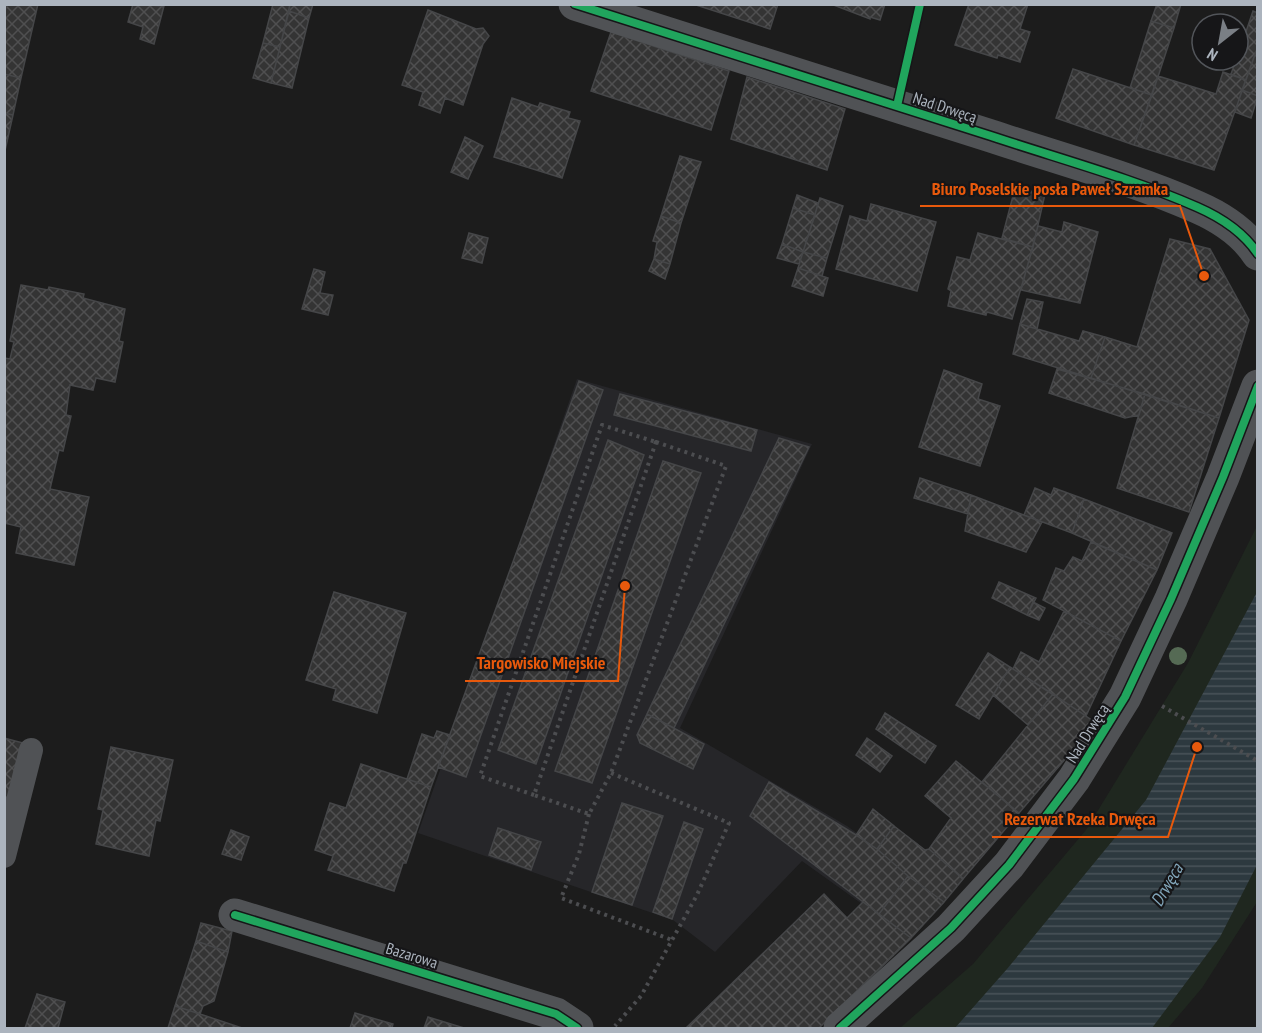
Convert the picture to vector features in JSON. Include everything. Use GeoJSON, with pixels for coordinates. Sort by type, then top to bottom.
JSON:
{"type":"FeatureCollection","features":[{"type":"Feature","properties":{"kind":"street","name":"Nad Drwęcą"},"geometry":{"type":"LineString","coordinates":[[575,4],[1144,186],[1200,208],[1235,229],[1257,254]]}},
{"type":"Feature","properties":{"kind":"street","name":"Nad Drwęcą"},"geometry":{"type":"LineString","coordinates":[[840,1029],[951,928],[1009,865],[1074,778],[1125,697],[1223,477],[1257,386]]}},
{"type":"Feature","properties":{"kind":"street","name":"Bazarowa"},"geometry":{"type":"LineString","coordinates":[[235,915],[556,1014],[577,1029]]}},
{"type":"Feature","properties":{"kind":"lane"},"geometry":{"type":"LineString","coordinates":[[4,856],[31,750]]}},
{"type":"Feature","properties":{"kind":"path"},"geometry":{"type":"LineString","coordinates":[[897,106],[920,4]]}},
{"type":"Feature","properties":{"kind":"path"},"geometry":{"type":"LineString","coordinates":[[589,814],[480,776],[602,425],[726,466],[611,773],[589,814],[579,854],[561,898],[672,940]]}},
{"type":"Feature","properties":{"kind":"path"},"geometry":{"type":"LineString","coordinates":[[534,795],[656,442]]}},
{"type":"Feature","properties":{"kind":"path"},"geometry":{"type":"LineString","coordinates":[[1170,710],[1257,761]]}},
{"type":"Feature","properties":{"kind":"path"},"geometry":{"type":"LineString","coordinates":[[611,773],[729,822],[698,895],[641,996],[613,1029]]}},
{"type":"Feature","properties":{"kind":"shaded area"},"geometry":{"type":"Polygon","coordinates":[[[577,379],[812,444],[680,728],[847,826],[911,872],[879,916],[802,861],[715,952],[673,920],[418,833],[577,379]]]}},
{"type":"Feature","properties":{"kind":"shaded area"},"geometry":{"type":"Polygon","coordinates":[[[1257,526],[1257,902],[1202,988],[1168,1028],[900,1028],[973,964],[1086,830],[1188,663],[1257,526]]]}},
{"type":"Feature","properties":{"kind":"water","name":"Drwęca"},"geometry":{"type":"Polygon","coordinates":[[[1257,592],[1257,865],[1220,937],[1152,1028],[955,1028],[1007,969],[1146,800],[1257,592]]]}},
{"type":"Feature","properties":{"kind":"building"},"geometry":{"type":"Polygon","coordinates":[[[7,4],[38,4],[21,78],[4,74],[4,15],[7,4]]]}},
{"type":"Feature","properties":{"kind":"building"},"geometry":{"type":"Polygon","coordinates":[[[133,4],[164,6],[154,44],[140,39],[143,27],[128,22],[133,4]]]}},
{"type":"Feature","properties":{"kind":"building"},"geometry":{"type":"Polygon","coordinates":[[[273,4],[290,4],[280,47],[263,43],[273,4]]]}},
{"type":"Feature","properties":{"kind":"building"},"geometry":{"type":"Polygon","coordinates":[[[290,4],[313,4],[309,18],[289,11],[290,4]]]}},
{"type":"Feature","properties":{"kind":"building"},"geometry":{"type":"Polygon","coordinates":[[[693,4],[778,4],[770,29],[693,4]]]}},
{"type":"Feature","properties":{"kind":"building"},"geometry":{"type":"Polygon","coordinates":[[[831,4],[885,4],[880,20],[870,17],[870,19],[831,4]]]}},
{"type":"Feature","properties":{"kind":"building"},"geometry":{"type":"Polygon","coordinates":[[[969,4],[1028,4],[1020,29],[1030,32],[1020,62],[998,55],[997,58],[955,45],[969,4]]]}},
{"type":"Feature","properties":{"kind":"building"},"geometry":{"type":"Polygon","coordinates":[[[1157,4],[1181,4],[1174,28],[1151,21],[1157,4]]]}},
{"type":"Feature","properties":{"kind":"building"},"geometry":{"type":"Polygon","coordinates":[[[428,10],[476,29],[483,28],[489,36],[483,44],[463,105],[445,98],[440,113],[419,105],[423,92],[402,85],[428,10]]]}},
{"type":"Feature","properties":{"kind":"building"},"geometry":{"type":"Polygon","coordinates":[[[289,11],[309,18],[292,88],[271,83],[289,11]]]}},
{"type":"Feature","properties":{"kind":"building"},"geometry":{"type":"Polygon","coordinates":[[[1253,11],[1258,13],[1258,46],[1250,69],[1250,20],[1253,11]]]}},
{"type":"Feature","properties":{"kind":"building"},"geometry":{"type":"Polygon","coordinates":[[[1151,21],[1174,28],[1152,95],[1130,88],[1151,21]]]}},
{"type":"Feature","properties":{"kind":"building"},"geometry":{"type":"Polygon","coordinates":[[[611,32],[729,71],[711,130],[591,91],[611,32]]]}},
{"type":"Feature","properties":{"kind":"building"},"geometry":{"type":"Polygon","coordinates":[[[263,43],[280,47],[271,83],[253,78],[263,43]]]}},
{"type":"Feature","properties":{"kind":"building"},"geometry":{"type":"Polygon","coordinates":[[[1258,46],[1258,96],[1242,90],[1258,46]]]}},
{"type":"Feature","properties":{"kind":"building"},"geometry":{"type":"Polygon","coordinates":[[[1073,69],[1152,95],[1134,145],[1056,118],[1073,69]]]}},
{"type":"Feature","properties":{"kind":"building"},"geometry":{"type":"Polygon","coordinates":[[[1223,72],[1246,80],[1214,170],[1134,145],[1158,76],[1216,94],[1223,72]]]}},
{"type":"Feature","properties":{"kind":"building"},"geometry":{"type":"Polygon","coordinates":[[[1232,72],[1249,72],[1246,80],[1231,74],[1232,72]]]}},
{"type":"Feature","properties":{"kind":"building"},"geometry":{"type":"Polygon","coordinates":[[[4,74],[21,78],[13,115],[4,113],[4,74]]]}},
{"type":"Feature","properties":{"kind":"building"},"geometry":{"type":"Polygon","coordinates":[[[747,77],[845,109],[827,170],[731,139],[747,77]]]}},
{"type":"Feature","properties":{"kind":"building"},"geometry":{"type":"Polygon","coordinates":[[[1242,90],[1258,96],[1251,118],[1235,112],[1242,90]]]}},
{"type":"Feature","properties":{"kind":"building"},"geometry":{"type":"Polygon","coordinates":[[[512,98],[538,107],[540,103],[570,112],[568,118],[580,121],[562,178],[494,157],[512,98]]]}},
{"type":"Feature","properties":{"kind":"building"},"geometry":{"type":"Polygon","coordinates":[[[4,113],[13,115],[4,155],[4,113]]]}},
{"type":"Feature","properties":{"kind":"building"},"geometry":{"type":"Polygon","coordinates":[[[465,137],[483,146],[468,179],[451,172],[465,137]]]}},
{"type":"Feature","properties":{"kind":"building"},"geometry":{"type":"Polygon","coordinates":[[[680,156],[701,162],[681,223],[661,216],[680,156]]]}},
{"type":"Feature","properties":{"kind":"building"},"geometry":{"type":"Polygon","coordinates":[[[1015,188],[1045,194],[1033,247],[1002,238],[1015,188]]]}},
{"type":"Feature","properties":{"kind":"building"},"geometry":{"type":"Polygon","coordinates":[[[797,195],[818,203],[815,215],[793,208],[797,195]]]}},
{"type":"Feature","properties":{"kind":"building"},"geometry":{"type":"Polygon","coordinates":[[[820,198],[843,206],[827,258],[803,252],[820,198]]]}},
{"type":"Feature","properties":{"kind":"building"},"geometry":{"type":"Polygon","coordinates":[[[871,204],[936,222],[917,291],[836,269],[850,216],[867,221],[871,204]]]}},
{"type":"Feature","properties":{"kind":"building"},"geometry":{"type":"Polygon","coordinates":[[[793,208],[815,215],[803,252],[782,244],[793,208]]]}},
{"type":"Feature","properties":{"kind":"building"},"geometry":{"type":"Polygon","coordinates":[[[661,216],[681,223],[670,264],[654,259],[657,242],[653,241],[661,216]]]}},
{"type":"Feature","properties":{"kind":"building"},"geometry":{"type":"Polygon","coordinates":[[[1064,222],[1098,232],[1080,303],[1021,290],[1038,226],[1062,232],[1064,222]]]}},
{"type":"Feature","properties":{"kind":"building"},"geometry":{"type":"Polygon","coordinates":[[[469,233],[488,238],[482,263],[462,258],[469,233]]]}},
{"type":"Feature","properties":{"kind":"building"},"geometry":{"type":"Polygon","coordinates":[[[978,233],[1033,247],[1012,319],[987,312],[986,315],[948,306],[951,291],[948,289],[957,257],[970,260],[978,233]]]}},
{"type":"Feature","properties":{"kind":"building"},"geometry":{"type":"Polygon","coordinates":[[[1170,239],[1210,249],[1249,320],[1219,418],[1091,378],[1105,337],[1137,347],[1170,239]]]}},
{"type":"Feature","properties":{"kind":"building"},"geometry":{"type":"Polygon","coordinates":[[[782,244],[803,252],[799,264],[777,258],[782,244]]]}},
{"type":"Feature","properties":{"kind":"building"},"geometry":{"type":"Polygon","coordinates":[[[803,252],[827,258],[822,276],[798,268],[803,252]]]}},
{"type":"Feature","properties":{"kind":"building"},"geometry":{"type":"Polygon","coordinates":[[[654,259],[670,264],[665,279],[649,271],[654,259]]]}},
{"type":"Feature","properties":{"kind":"building"},"geometry":{"type":"Polygon","coordinates":[[[798,268],[828,278],[823,296],[792,286],[798,268]]]}},
{"type":"Feature","properties":{"kind":"building"},"geometry":{"type":"Polygon","coordinates":[[[314,269],[325,272],[320,293],[333,295],[328,315],[302,309],[314,269]]]}},
{"type":"Feature","properties":{"kind":"building"},"geometry":{"type":"Polygon","coordinates":[[[21,285],[48,290],[49,287],[84,294],[83,298],[125,309],[119,341],[123,342],[115,382],[96,378],[93,390],[70,385],[66,415],[71,416],[63,451],[59,450],[50,489],[89,497],[74,565],[16,553],[21,527],[4,523],[4,358],[10,359],[14,342],[10,341],[21,285]]]}},
{"type":"Feature","properties":{"kind":"building"},"geometry":{"type":"Polygon","coordinates":[[[1027,299],[1043,302],[1037,329],[1020,324],[1027,299]]]}},
{"type":"Feature","properties":{"kind":"building"},"geometry":{"type":"Polygon","coordinates":[[[1020,324],[1079,341],[1083,331],[1105,337],[1091,378],[1013,354],[1020,324]]]}},
{"type":"Feature","properties":{"kind":"building"},"geometry":{"type":"Polygon","coordinates":[[[1057,369],[1145,394],[1139,415],[1125,418],[1049,393],[1057,369]]]}},
{"type":"Feature","properties":{"kind":"building"},"geometry":{"type":"Polygon","coordinates":[[[944,370],[982,384],[978,399],[1000,406],[980,466],[919,447],[944,370]]]}},
{"type":"Feature","properties":{"kind":"building"},"geometry":{"type":"Polygon","coordinates":[[[579,381],[603,390],[466,777],[438,767],[579,381]]]}},
{"type":"Feature","properties":{"kind":"building"},"geometry":{"type":"Polygon","coordinates":[[[620,394],[757,430],[751,451],[614,415],[620,394]]]}},
{"type":"Feature","properties":{"kind":"building"},"geometry":{"type":"Polygon","coordinates":[[[1145,394],[1219,418],[1189,512],[1117,488],[1145,394]]]}},
{"type":"Feature","properties":{"kind":"building"},"geometry":{"type":"Polygon","coordinates":[[[779,438],[809,447],[674,728],[647,714],[779,438]]]}},
{"type":"Feature","properties":{"kind":"building"},"geometry":{"type":"Polygon","coordinates":[[[608,440],[644,455],[536,764],[498,750],[608,440]]]}},
{"type":"Feature","properties":{"kind":"building"},"geometry":{"type":"Polygon","coordinates":[[[663,461],[701,473],[592,783],[555,771],[663,461]]]}},
{"type":"Feature","properties":{"kind":"building"},"geometry":{"type":"Polygon","coordinates":[[[920,478],[971,495],[968,514],[914,498],[920,478]]]}},
{"type":"Feature","properties":{"kind":"building"},"geometry":{"type":"Polygon","coordinates":[[[1035,488],[1051,495],[1054,488],[1084,499],[1072,533],[1024,515],[1035,488]]]}},
{"type":"Feature","properties":{"kind":"building"},"geometry":{"type":"Polygon","coordinates":[[[971,495],[1042,522],[1026,552],[965,531],[971,495]]]}},
{"type":"Feature","properties":{"kind":"building"},"geometry":{"type":"Polygon","coordinates":[[[1084,499],[1172,533],[1157,570],[1072,533],[1084,499]]]}},
{"type":"Feature","properties":{"kind":"building"},"geometry":{"type":"Polygon","coordinates":[[[1091,542],[1157,570],[1121,641],[1043,600],[1056,568],[1064,571],[1073,557],[1082,561],[1091,542]]]}},
{"type":"Feature","properties":{"kind":"building"},"geometry":{"type":"Polygon","coordinates":[[[999,582],[1036,598],[1027,615],[992,598],[999,582]]]}},
{"type":"Feature","properties":{"kind":"building"},"geometry":{"type":"Polygon","coordinates":[[[334,592],[406,613],[377,713],[333,700],[336,689],[306,680],[334,592]]]}},
{"type":"Feature","properties":{"kind":"building"},"geometry":{"type":"Polygon","coordinates":[[[1033,602],[1045,608],[1039,620],[1027,615],[1033,602]]]}},
{"type":"Feature","properties":{"kind":"building"},"geometry":{"type":"Polygon","coordinates":[[[1064,611],[1121,641],[1086,716],[1013,669],[1021,652],[1039,662],[1064,611]]]}},
{"type":"Feature","properties":{"kind":"building"},"geometry":{"type":"Polygon","coordinates":[[[988,653],[1010,667],[979,719],[956,705],[988,653]]]}},
{"type":"Feature","properties":{"kind":"building"},"geometry":{"type":"Polygon","coordinates":[[[1010,667],[1053,694],[1028,725],[993,695],[1010,667]]]}},
{"type":"Feature","properties":{"kind":"building"},"geometry":{"type":"Polygon","coordinates":[[[1053,694],[1096,723],[1019,813],[982,782],[1053,694]]]}},
{"type":"Feature","properties":{"kind":"building"},"geometry":{"type":"Polygon","coordinates":[[[885,713],[936,746],[925,763],[876,729],[885,713]]]}},
{"type":"Feature","properties":{"kind":"building"},"geometry":{"type":"Polygon","coordinates":[[[647,714],[704,744],[693,769],[640,743],[637,735],[647,714]]]}},
{"type":"Feature","properties":{"kind":"building"},"geometry":{"type":"Polygon","coordinates":[[[437,731],[450,735],[431,787],[407,779],[422,734],[434,738],[437,731]]]}},
{"type":"Feature","properties":{"kind":"building"},"geometry":{"type":"Polygon","coordinates":[[[4,738],[23,743],[4,817],[4,738]]]}},
{"type":"Feature","properties":{"kind":"building"},"geometry":{"type":"Polygon","coordinates":[[[867,738],[892,756],[880,772],[856,755],[867,738]]]}},
{"type":"Feature","properties":{"kind":"building"},"geometry":{"type":"Polygon","coordinates":[[[111,747],[173,760],[160,821],[156,820],[149,856],[96,844],[103,810],[98,809],[111,747]]]}},
{"type":"Feature","properties":{"kind":"building"},"geometry":{"type":"Polygon","coordinates":[[[956,761],[1019,813],[963,879],[929,849],[951,818],[925,796],[956,761]]]}},
{"type":"Feature","properties":{"kind":"building"},"geometry":{"type":"Polygon","coordinates":[[[361,764],[431,787],[406,863],[403,863],[394,891],[328,870],[333,856],[315,850],[330,803],[346,808],[361,764]]]}},
{"type":"Feature","properties":{"kind":"building"},"geometry":{"type":"Polygon","coordinates":[[[769,782],[877,849],[908,876],[879,914],[750,816],[769,782]]]}},
{"type":"Feature","properties":{"kind":"building"},"geometry":{"type":"Polygon","coordinates":[[[622,803],[663,816],[632,905],[592,892],[622,803]]]}},
{"type":"Feature","properties":{"kind":"building"},"geometry":{"type":"Polygon","coordinates":[[[873,809],[894,826],[877,849],[856,835],[873,809]]]}},
{"type":"Feature","properties":{"kind":"building"},"geometry":{"type":"Polygon","coordinates":[[[684,822],[703,829],[672,919],[653,912],[684,822]]]}},
{"type":"Feature","properties":{"kind":"building"},"geometry":{"type":"Polygon","coordinates":[[[894,826],[925,850],[929,849],[963,879],[944,902],[908,876],[877,849],[894,826]]]}},
{"type":"Feature","properties":{"kind":"building"},"geometry":{"type":"Polygon","coordinates":[[[498,828],[541,842],[531,870],[489,855],[498,828]]]}},
{"type":"Feature","properties":{"kind":"building"},"geometry":{"type":"Polygon","coordinates":[[[231,830],[249,837],[241,860],[222,854],[231,830]]]}},
{"type":"Feature","properties":{"kind":"building"},"geometry":{"type":"Polygon","coordinates":[[[908,876],[944,902],[911,938],[879,914],[908,876]]]}},
{"type":"Feature","properties":{"kind":"building"},"geometry":{"type":"Polygon","coordinates":[[[824,894],[847,918],[863,902],[911,938],[819,1028],[686,1028],[824,894]]]}},
{"type":"Feature","properties":{"kind":"building"},"geometry":{"type":"Polygon","coordinates":[[[201,923],[232,931],[228,952],[196,941],[201,923]]]}},
{"type":"Feature","properties":{"kind":"building"},"geometry":{"type":"Polygon","coordinates":[[[196,941],[228,952],[214,1001],[203,1006],[200,1014],[175,1006],[196,941]]]}},
{"type":"Feature","properties":{"kind":"building"},"geometry":{"type":"Polygon","coordinates":[[[37,994],[65,1002],[58,1028],[25,1028],[37,994]]]}},
{"type":"Feature","properties":{"kind":"building"},"geometry":{"type":"Polygon","coordinates":[[[175,1006],[200,1014],[242,1028],[168,1028],[175,1006]]]}},
{"type":"Feature","properties":{"kind":"building"},"geometry":{"type":"Polygon","coordinates":[[[355,1013],[393,1024],[392,1028],[350,1028],[355,1013]]]}},
{"type":"Feature","properties":{"kind":"building"},"geometry":{"type":"Polygon","coordinates":[[[428,1017],[464,1028],[424,1028],[428,1017]]]}},
{"type":"Feature","properties":{"kind":"cycle path"},"geometry":{"type":"LineString","coordinates":[[575,4],[1147,187],[1197,207],[1231,226],[1258,254]]}},
{"type":"Feature","properties":{"kind":"cycle path"},"geometry":{"type":"LineString","coordinates":[[897,106],[920,4]]}},
{"type":"Feature","properties":{"kind":"cycle path"},"geometry":{"type":"LineString","coordinates":[[840,1028],[951,928],[1009,865],[1074,779],[1125,697],[1171,599],[1223,477],[1258,386]]}},
{"type":"Feature","properties":{"kind":"cycle path"},"geometry":{"type":"LineString","coordinates":[[235,915],[556,1014],[577,1028]]}},
{"type":"Feature","properties":{"kind":"place","name":"Biuro Poselskie posła Paweł Szramka"},"geometry":{"type":"Point","coordinates":[1204,276]}},
{"type":"Feature","properties":{"kind":"place","name":"Targowisko Miejskie"},"geometry":{"type":"Point","coordinates":[625,586]}},
{"type":"Feature","properties":{"kind":"place","name":"Rezerwat Rzeka Drwęca"},"geometry":{"type":"Point","coordinates":[1197,747]}}]}
